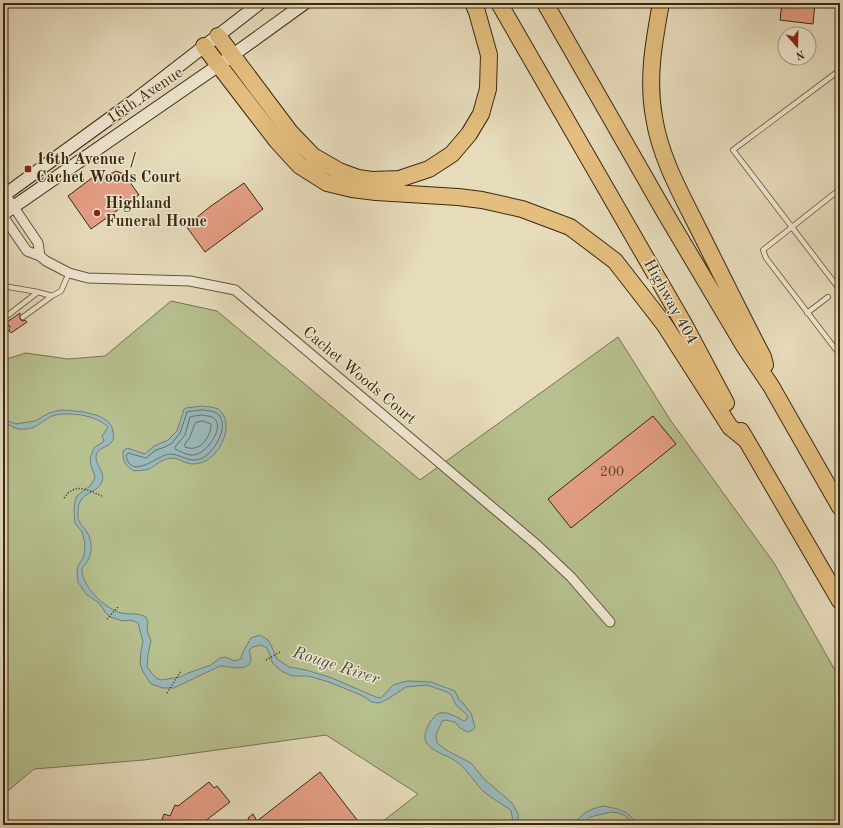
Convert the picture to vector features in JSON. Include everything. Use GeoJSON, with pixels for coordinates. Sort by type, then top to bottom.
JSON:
{"type":"FeatureCollection","features":[{"type":"Feature","properties":{"kind":"highway"},"geometry":{"type":"LineString","coordinates":[[218,36],[290,132],[313,156],[339,171],[358,178],[372,180],[400,179],[429,169],[452,154],[469,134],[481,114],[488,89],[489,55],[473,3]]}},
{"type":"Feature","properties":{"kind":"highway","name":"Highway 404"},"geometry":{"type":"LineString","coordinates":[[499,3],[684,324],[746,440],[840,601]]}},
{"type":"Feature","properties":{"kind":"highway"},"geometry":{"type":"LineString","coordinates":[[545,3],[740,339],[770,386],[840,507]]}},
{"type":"Feature","properties":{"kind":"highway"},"geometry":{"type":"LineString","coordinates":[[661,3],[652,50],[650,74],[654,117],[661,148],[675,182],[763,357],[770,386]]}},
{"type":"Feature","properties":{"kind":"highway"},"geometry":{"type":"LineString","coordinates":[[204,46],[277,141],[300,166],[327,183],[352,189],[376,192],[482,200],[522,209],[570,227],[615,261],[664,324],[730,427],[746,440]]}},
{"type":"Feature","properties":{"kind":"main road","name":"16th Avenue"},"geometry":{"type":"LineString","coordinates":[[4,194],[135,100],[260,3]]}},
{"type":"Feature","properties":{"kind":"main road","name":"16th Avenue"},"geometry":{"type":"LineString","coordinates":[[3,215],[232,56],[304,3]]}},
{"type":"Feature","properties":{"kind":"street"},"geometry":{"type":"LineString","coordinates":[[4,194],[14,206],[38,243],[40,256]]}},
{"type":"Feature","properties":{"kind":"street","name":"Cachet Woods Court"},"geometry":{"type":"LineString","coordinates":[[3,215],[27,251],[40,256],[46,261],[69,273],[88,278],[190,281],[235,290],[536,545],[572,577],[610,622]]}},
{"type":"Feature","properties":{"kind":"lane"},"geometry":{"type":"LineString","coordinates":[[840,70],[733,150],[840,290]]}},
{"type":"Feature","properties":{"kind":"lane"},"geometry":{"type":"LineString","coordinates":[[840,189],[791,226],[763,250],[766,258],[840,355]]}},
{"type":"Feature","properties":{"kind":"lane"},"geometry":{"type":"LineString","coordinates":[[23,317],[61,291],[69,273]]}},
{"type":"Feature","properties":{"kind":"lane"},"geometry":{"type":"LineString","coordinates":[[3,286],[52,296]]}},
{"type":"Feature","properties":{"kind":"lane"},"geometry":{"type":"LineString","coordinates":[[3,319],[38,292]]}},
{"type":"Feature","properties":{"kind":"lane"},"geometry":{"type":"LineString","coordinates":[[808,313],[828,297]]}},
{"type":"Feature","properties":{"kind":"path"},"geometry":{"type":"LineString","coordinates":[[64,498],[68,492],[76,488],[102,496]]}},
{"type":"Feature","properties":{"kind":"path"},"geometry":{"type":"LineString","coordinates":[[108,619],[118,607]]}},
{"type":"Feature","properties":{"kind":"path"},"geometry":{"type":"LineString","coordinates":[[266,660],[280,652]]}},
{"type":"Feature","properties":{"kind":"path"},"geometry":{"type":"LineString","coordinates":[[167,693],[181,671]]}},
{"type":"Feature","properties":{"kind":"green space"},"geometry":{"type":"Polygon","coordinates":[[[171,301],[217,311],[420,480],[618,337],[671,421],[774,563],[840,679],[840,825],[378,825],[418,794],[326,735],[144,760],[34,769],[3,795],[3,360],[26,353],[68,359],[105,356],[171,301]]]}},
{"type":"Feature","properties":{"kind":"water"},"geometry":{"type":"Polygon","coordinates":[[[203,406],[218,409],[223,415],[226,423],[226,431],[223,440],[214,455],[207,460],[195,464],[171,458],[162,461],[147,470],[134,471],[127,465],[123,458],[123,451],[127,448],[145,454],[154,446],[168,440],[177,431],[184,409],[203,406]]]}},
{"type":"Feature","properties":{"kind":"water"},"geometry":{"type":"Polygon","coordinates":[[[61,410],[83,412],[99,416],[111,425],[114,437],[112,442],[98,451],[96,456],[103,475],[102,482],[97,488],[82,499],[78,506],[78,519],[91,541],[90,556],[82,568],[83,575],[89,589],[101,601],[114,610],[121,613],[136,614],[146,617],[148,623],[147,630],[151,641],[147,667],[156,678],[161,680],[180,677],[211,665],[220,658],[226,657],[234,661],[241,659],[242,654],[251,638],[260,635],[268,640],[277,659],[289,667],[306,670],[332,678],[376,697],[381,698],[393,685],[407,681],[431,682],[455,691],[459,700],[471,713],[475,727],[473,730],[467,732],[459,727],[455,722],[446,720],[442,721],[436,735],[437,743],[446,750],[471,763],[484,779],[512,803],[518,814],[518,825],[511,825],[513,822],[511,810],[483,791],[466,770],[458,763],[435,751],[426,742],[425,736],[428,725],[437,714],[445,713],[453,715],[464,721],[467,719],[467,715],[456,705],[451,695],[447,692],[427,685],[406,687],[379,703],[372,702],[363,696],[329,682],[308,676],[292,676],[283,672],[273,664],[267,648],[261,645],[253,647],[249,650],[251,660],[249,664],[242,668],[220,666],[174,688],[163,688],[151,684],[142,670],[140,663],[143,642],[138,623],[130,620],[123,621],[110,617],[99,603],[86,594],[78,582],[78,566],[84,556],[85,543],[82,532],[75,523],[75,501],[77,496],[90,486],[94,480],[95,477],[90,458],[94,448],[104,441],[102,436],[108,427],[103,423],[89,417],[73,414],[52,416],[30,428],[19,429],[10,425],[3,426],[3,422],[8,421],[16,424],[35,421],[49,413],[61,410]]]}},
{"type":"Feature","properties":{"kind":"water"},"geometry":{"type":"Polygon","coordinates":[[[603,806],[627,813],[637,825],[633,825],[624,815],[611,812],[590,817],[583,825],[573,825],[586,812],[603,806]]]}},
{"type":"Feature","properties":{"kind":"building"},"geometry":{"type":"Polygon","coordinates":[[[782,3],[815,3],[813,24],[780,20],[782,3]]]}},
{"type":"Feature","properties":{"kind":"building","name":"Highland Funeral Home"},"geometry":{"type":"Polygon","coordinates":[[[101,171],[105,177],[116,171],[124,174],[139,195],[91,229],[68,196],[101,171]]]}},
{"type":"Feature","properties":{"kind":"building"},"geometry":{"type":"Polygon","coordinates":[[[244,183],[263,209],[205,252],[186,226],[244,183]]]}},
{"type":"Feature","properties":{"kind":"building"},"geometry":{"type":"Polygon","coordinates":[[[20,313],[20,319],[27,322],[11,333],[9,331],[10,326],[4,324],[20,313]]]}},
{"type":"Feature","properties":{"kind":"building"},"geometry":{"type":"Polygon","coordinates":[[[653,416],[676,444],[571,528],[548,499],[653,416]]]}},
{"type":"Feature","properties":{"kind":"building"},"geometry":{"type":"Polygon","coordinates":[[[320,772],[361,825],[251,825],[248,818],[253,814],[257,821],[320,772]]]}},
{"type":"Feature","properties":{"kind":"building"},"geometry":{"type":"Polygon","coordinates":[[[209,782],[214,788],[217,786],[230,802],[200,825],[160,825],[164,814],[170,816],[175,805],[178,806],[209,782]]]}},
{"type":"Feature","properties":{"kind":"place","name":"16th Avenue / Cachet Woods Court"},"geometry":{"type":"Point","coordinates":[28,169]}},
{"type":"Feature","properties":{"kind":"place","name":"Highland Funeral Home"},"geometry":{"type":"Point","coordinates":[97,213]}},
{"type":"Feature","properties":{"kind":"water label","name":"Rouge River"},"geometry":{"type":"Point","coordinates":[336,666]}}]}
